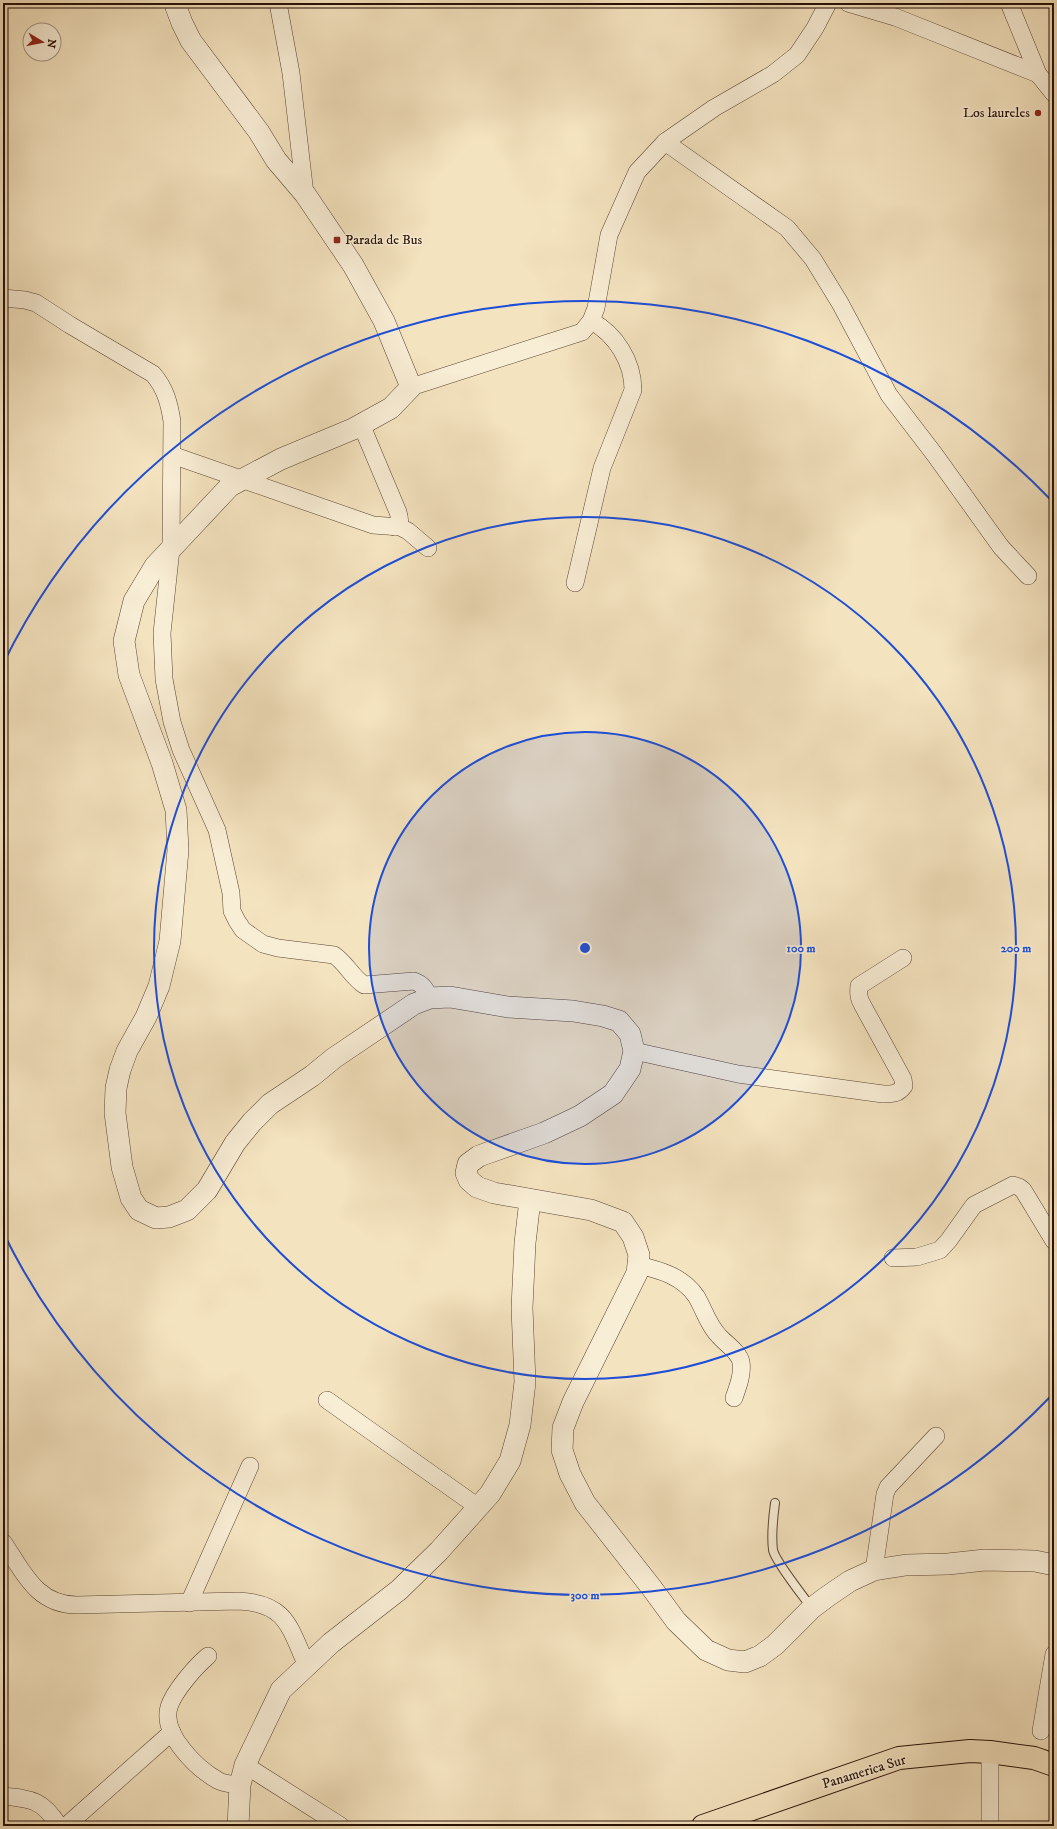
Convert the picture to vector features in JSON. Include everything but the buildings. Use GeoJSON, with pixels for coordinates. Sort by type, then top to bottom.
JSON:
{"type":"FeatureCollection","features":[{"type":"Feature","properties":{"kind":"highway","name":"Panamerica Sur"},"geometry":{"type":"LineString","coordinates":[[703,1826],[899,1758],[970,1750],[1034,1758],[1054,1765]]}},
{"type":"Feature","properties":{"kind":"street"},"geometry":{"type":"LineString","coordinates":[[176,3],[182,23],[191,41],[259,132],[276,160],[305,194],[353,265],[384,321],[411,386]]}},
{"type":"Feature","properties":{"kind":"street"},"geometry":{"type":"LineString","coordinates":[[278,3],[291,73],[305,194]]}},
{"type":"Feature","properties":{"kind":"street"},"geometry":{"type":"LineString","coordinates":[[828,3],[815,28],[797,55],[773,74],[714,108],[665,142],[637,172],[609,235],[596,308],[591,321],[582,332],[411,386],[391,408],[361,424],[281,459],[230,486],[155,566],[134,601],[124,641],[129,675],[162,763],[176,810],[178,850],[170,941],[159,986],[146,1017],[127,1051],[120,1070],[116,1088],[115,1113],[122,1167],[131,1198],[138,1210],[156,1218],[169,1217],[186,1210],[207,1190],[235,1143],[252,1122],[270,1104],[312,1076],[334,1058],[414,1004],[430,998],[450,997],[508,1007],[573,1011],[603,1016],[619,1021],[630,1034],[634,1051],[630,1069],[613,1094],[580,1116],[544,1133],[479,1156],[468,1164],[466,1173],[469,1180],[477,1187],[494,1193],[591,1210],[623,1222],[633,1237],[639,1255],[638,1273],[587,1370],[563,1428],[562,1450],[570,1474],[585,1503],[620,1545],[676,1621],[706,1650],[728,1660],[745,1662],[760,1656],[775,1645],[812,1608],[850,1581],[874,1570],[906,1565],[948,1564],[986,1560],[1035,1561],[1054,1565]]}},
{"type":"Feature","properties":{"kind":"street"},"geometry":{"type":"LineString","coordinates":[[848,3],[895,17],[1038,74]]}},
{"type":"Feature","properties":{"kind":"street"},"geometry":{"type":"LineString","coordinates":[[1010,3],[1038,74],[1054,94]]}},
{"type":"Feature","properties":{"kind":"street"},"geometry":{"type":"LineString","coordinates":[[665,142],[787,228],[812,259],[840,303],[889,395],[935,455],[1001,547],[1028,576]]}},
{"type":"Feature","properties":{"kind":"street"},"geometry":{"type":"LineString","coordinates":[[3,298],[25,300],[36,303],[153,374],[161,384],[170,404],[172,421],[171,549],[162,633],[164,679],[172,722],[181,750],[217,830],[231,893],[232,911],[237,921],[243,930],[263,944],[278,948],[334,955],[340,959],[358,981],[364,984],[414,980],[425,988],[430,998]]}},
{"type":"Feature","properties":{"kind":"street"},"geometry":{"type":"LineString","coordinates":[[575,583],[602,468],[633,390],[633,378],[630,365],[613,336],[604,327],[591,321]]}},
{"type":"Feature","properties":{"kind":"street"},"geometry":{"type":"LineString","coordinates":[[361,424],[398,512],[400,520],[399,524],[395,527]]}},
{"type":"Feature","properties":{"kind":"street"},"geometry":{"type":"LineString","coordinates":[[172,455],[373,525],[395,527],[408,531],[428,548]]}},
{"type":"Feature","properties":{"kind":"street"},"geometry":{"type":"LineString","coordinates":[[634,1051],[738,1074],[883,1094],[894,1094],[900,1092],[904,1086],[903,1080],[863,1006],[858,993],[859,986],[903,958]]}},
{"type":"Feature","properties":{"kind":"street"},"geometry":{"type":"LineString","coordinates":[[893,1258],[917,1257],[940,1250],[974,1205],[1013,1185],[1023,1190],[1054,1241]]}},
{"type":"Feature","properties":{"kind":"street"},"geometry":{"type":"LineString","coordinates":[[238,1826],[240,1785],[245,1765],[281,1690],[331,1643],[399,1590],[439,1551],[490,1494],[510,1461],[520,1425],[525,1382],[522,1308],[524,1257],[530,1200]]}},
{"type":"Feature","properties":{"kind":"street"},"geometry":{"type":"LineString","coordinates":[[638,1265],[667,1272],[684,1284],[696,1296],[705,1315],[718,1336],[732,1348],[741,1360],[741,1374],[734,1398]]}},
{"type":"Feature","properties":{"kind":"street"},"geometry":{"type":"LineString","coordinates":[[327,1400],[478,1507]]}},
{"type":"Feature","properties":{"kind":"street"},"geometry":{"type":"LineString","coordinates":[[874,1570],[885,1494],[888,1487],[936,1436]]}},
{"type":"Feature","properties":{"kind":"street"},"geometry":{"type":"LineString","coordinates":[[189,1602],[250,1466]]}},
{"type":"Feature","properties":{"kind":"street"},"geometry":{"type":"LineString","coordinates":[[3,1542],[38,1591],[52,1601],[60,1604],[253,1602],[268,1606],[282,1616],[307,1666]]}},
{"type":"Feature","properties":{"kind":"street"},"geometry":{"type":"LineString","coordinates":[[1041,1731],[1054,1654]]}},
{"type":"Feature","properties":{"kind":"street"},"geometry":{"type":"LineString","coordinates":[[208,1656],[201,1662],[169,1706],[167,1720],[172,1732],[192,1762],[204,1772],[221,1782],[240,1785]]}},
{"type":"Feature","properties":{"kind":"street"},"geometry":{"type":"LineString","coordinates":[[66,1826],[172,1732]]}},
{"type":"Feature","properties":{"kind":"street"},"geometry":{"type":"LineString","coordinates":[[990,1752],[990,1826]]}},
{"type":"Feature","properties":{"kind":"street"},"geometry":{"type":"LineString","coordinates":[[245,1765],[341,1826]]}},
{"type":"Feature","properties":{"kind":"street"},"geometry":{"type":"LineString","coordinates":[[3,1796],[28,1798],[50,1810],[59,1826]]}},
{"type":"Feature","properties":{"kind":"lane"},"geometry":{"type":"LineString","coordinates":[[775,1503],[772,1529],[773,1552],[812,1608]]}},
{"type":"Feature","properties":{"kind":"place","name":"Los laureles"},"geometry":{"type":"Point","coordinates":[1038,113]}},
{"type":"Feature","properties":{"kind":"place","name":"Parada de Bus"},"geometry":{"type":"Point","coordinates":[337,240]}}]}
